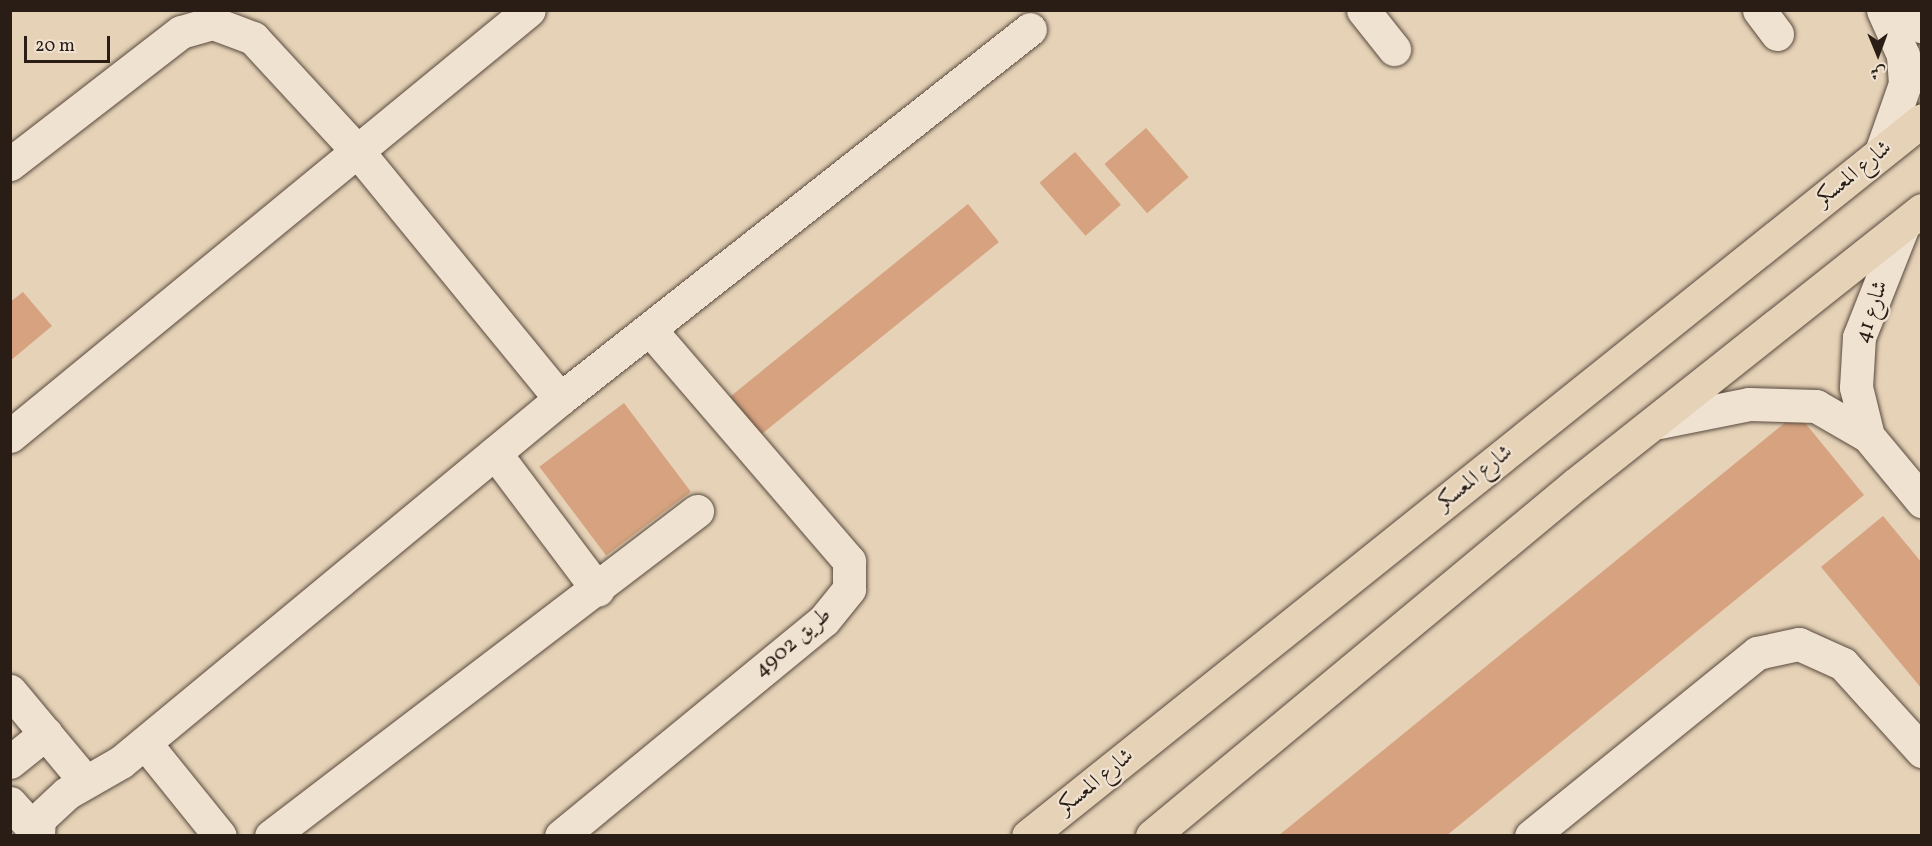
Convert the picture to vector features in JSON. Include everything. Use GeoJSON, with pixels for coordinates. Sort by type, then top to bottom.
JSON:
{"type":"FeatureCollection","features":[{"type":"Feature","properties":{"kind":"main road","name":"شارع المعسكر"},"geometry":{"type":"LineString","coordinates":[[1028,836],[1922,120]]}},
{"type":"Feature","properties":{"kind":"main road"},"geometry":{"type":"LineString","coordinates":[[1152,836],[1576,484],[1659,422],[1912,218]]}},
{"type":"Feature","properties":{"kind":"street"},"geometry":{"type":"LineString","coordinates":[[10,436],[359,153],[529,10]]}},
{"type":"Feature","properties":{"kind":"street"},"geometry":{"type":"LineString","coordinates":[[1363,10],[1394,49]]}},
{"type":"Feature","properties":{"kind":"street"},"geometry":{"type":"LineString","coordinates":[[1881,152],[1905,84],[1903,55],[1883,10]]}},
{"type":"Feature","properties":{"kind":"street"},"geometry":{"type":"LineString","coordinates":[[1896,10],[1922,26]]}},
{"type":"Feature","properties":{"kind":"street"},"geometry":{"type":"LineString","coordinates":[[10,164],[181,32],[213,22],[253,38],[359,153],[560,399]]}},
{"type":"Feature","properties":{"kind":"street"},"geometry":{"type":"LineString","coordinates":[[36,833],[39,819],[85,781],[121,762],[145,743],[560,399],[651,331],[1030,29]]}},
{"type":"Feature","properties":{"kind":"street","name":"شارع 41"},"geometry":{"type":"LineString","coordinates":[[1868,436],[1856,387],[1859,337],[1912,218]]}},
{"type":"Feature","properties":{"kind":"street","name":"طريق 4902"},"geometry":{"type":"LineString","coordinates":[[561,836],[824,620],[849,589],[849,561],[651,331]]}},
{"type":"Feature","properties":{"kind":"street","name":"شارع 41"},"geometry":{"type":"LineString","coordinates":[[1659,422],[1702,411],[1785,403],[1816,406],[1868,436],[1917,486]]}},
{"type":"Feature","properties":{"kind":"street"},"geometry":{"type":"LineString","coordinates":[[495,453],[598,590]]}},
{"type":"Feature","properties":{"kind":"street"},"geometry":{"type":"LineString","coordinates":[[271,836],[598,590],[697,511]]}},
{"type":"Feature","properties":{"kind":"street"},"geometry":{"type":"LineString","coordinates":[[1531,836],[1757,653],[1799,644],[1843,664],[1922,751]]}},
{"type":"Feature","properties":{"kind":"street"},"geometry":{"type":"LineString","coordinates":[[10,691],[85,781]]}},
{"type":"Feature","properties":{"kind":"street"},"geometry":{"type":"LineString","coordinates":[[10,762],[46,733]]}},
{"type":"Feature","properties":{"kind":"street"},"geometry":{"type":"LineString","coordinates":[[145,743],[220,836]]}},
{"type":"Feature","properties":{"kind":"street"},"geometry":{"type":"LineString","coordinates":[[10,803],[36,833]]}},
{"type":"Feature","properties":{"kind":"building"},"geometry":{"type":"Polygon","coordinates":[[[1146,128],[1189,177],[1147,213],[1104,164],[1146,128]]]}},
{"type":"Feature","properties":{"kind":"building"},"geometry":{"type":"Polygon","coordinates":[[[1075,152],[1121,205],[1085,236],[1040,183],[1075,152]]]}},
{"type":"Feature","properties":{"kind":"building"},"geometry":{"type":"Polygon","coordinates":[[[968,204],[999,242],[760,435],[729,397],[968,204]]]}},
{"type":"Feature","properties":{"kind":"building"},"geometry":{"type":"Polygon","coordinates":[[[23,292],[52,326],[10,361],[10,302],[23,292]]]}},
{"type":"Feature","properties":{"kind":"building"},"geometry":{"type":"Polygon","coordinates":[[[624,403],[691,492],[606,555],[539,467],[624,403]]]}},
{"type":"Feature","properties":{"kind":"building"},"geometry":{"type":"Polygon","coordinates":[[[1797,413],[1864,495],[1446,836],[1278,836],[1797,413]]]}},
{"type":"Feature","properties":{"kind":"building"},"geometry":{"type":"Polygon","coordinates":[[[1883,516],[1922,563],[1922,689],[1821,567],[1883,516]]]}}]}
